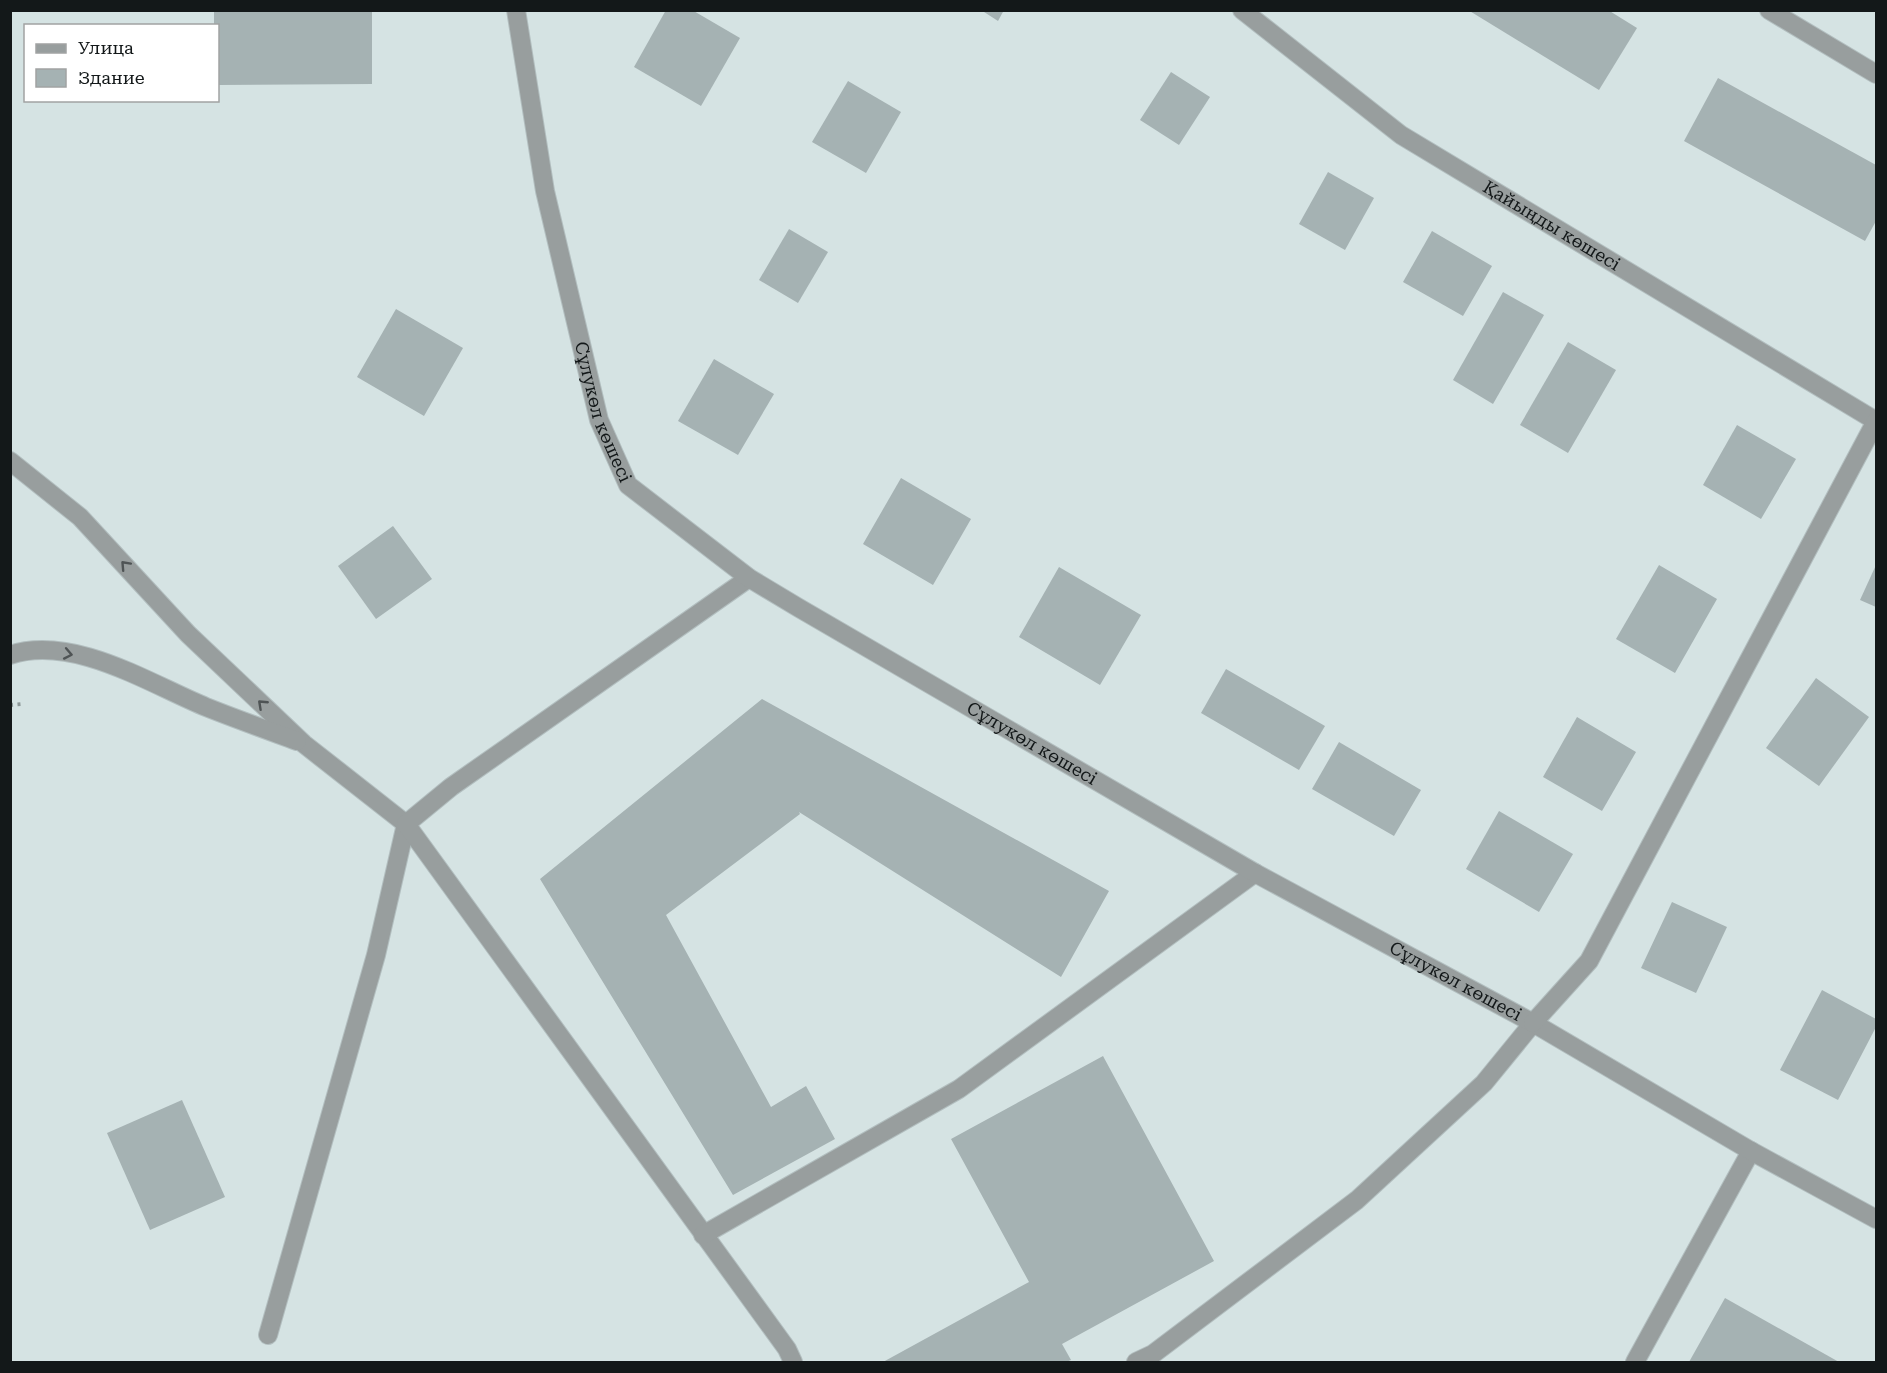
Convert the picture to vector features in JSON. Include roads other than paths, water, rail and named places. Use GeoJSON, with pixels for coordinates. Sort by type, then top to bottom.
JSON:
{"type":"FeatureCollection","features":[{"type":"Feature","properties":{"kind":"street","name":"Сұлукөл көшесі"},"geometry":{"type":"LineString","coordinates":[[516,10],[545,191],[599,420],[628,485],[748,578],[1255,873],[1533,1023],[1751,1151],[1876,1219]]}},
{"type":"Feature","properties":{"kind":"street","name":"Қайыңды көшесі"},"geometry":{"type":"LineString","coordinates":[[1242,10],[1401,135],[1876,421]]}},
{"type":"Feature","properties":{"kind":"street"},"geometry":{"type":"LineString","coordinates":[[1769,10],[1876,74]]}},
{"type":"Feature","properties":{"kind":"street"},"geometry":{"type":"LineString","coordinates":[[1136,1362],[1153,1354],[1358,1200],[1484,1083],[1533,1023],[1589,961],[1876,421]]}},
{"type":"Feature","properties":{"kind":"street"},"geometry":{"type":"LineString","coordinates":[[10,461],[80,517],[188,634],[304,744],[406,824],[787,1349],[793,1362]]}},
{"type":"Feature","properties":{"kind":"street"},"geometry":{"type":"LineString","coordinates":[[268,1335],[376,955],[406,824],[451,787],[748,578]]}},
{"type":"Feature","properties":{"kind":"street"},"geometry":{"type":"LineString","coordinates":[[10,655],[48,650],[101,661],[206,707],[304,744]]}},
{"type":"Feature","properties":{"kind":"street"},"geometry":{"type":"LineString","coordinates":[[703,1235],[959,1089],[1255,873]]}},
{"type":"Feature","properties":{"kind":"street"},"geometry":{"type":"LineString","coordinates":[[1635,1362],[1751,1151]]}}]}
